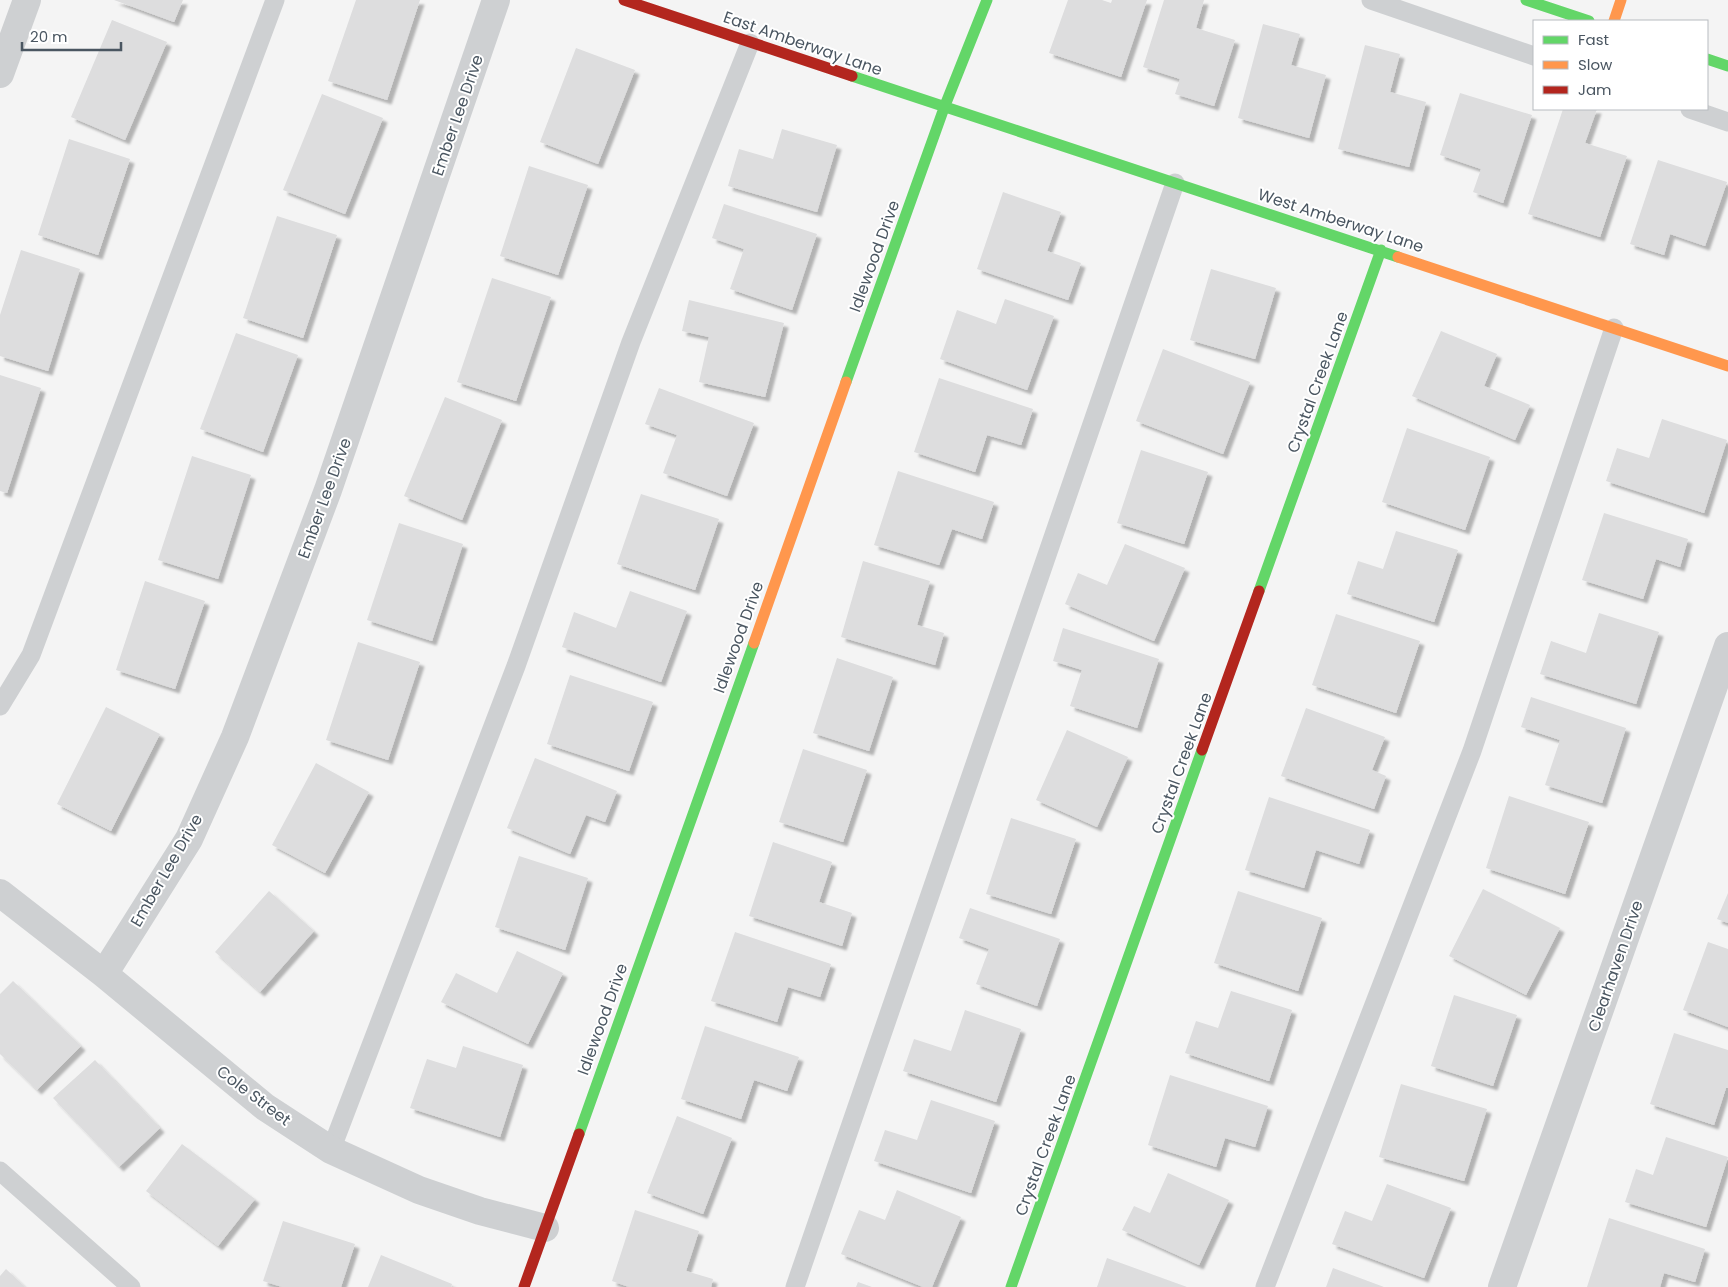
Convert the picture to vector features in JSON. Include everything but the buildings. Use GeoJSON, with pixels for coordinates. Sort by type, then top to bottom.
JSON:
{"type":"FeatureCollection","features":[{"type":"Feature","properties":{"kind":"street"},"geometry":{"type":"LineString","coordinates":[[0,74],[27,0]]}},
{"type":"Feature","properties":{"kind":"street","name":"Ember Lee Drive"},"geometry":{"type":"LineString","coordinates":[[104,974],[189,839],[235,737],[328,490],[496,0]]}},
{"type":"Feature","properties":{"kind":"street","name":"East Amberway Lane"},"geometry":{"type":"LineString","coordinates":[[624,0],[944,108]]}},
{"type":"Feature","properties":{"kind":"street","name":"Idlewood Drive"},"geometry":{"type":"LineString","coordinates":[[524,1287],[944,108],[987,0]]}},
{"type":"Feature","properties":{"kind":"street"},"geometry":{"type":"LineString","coordinates":[[1526,0],[1586,20]]}},
{"type":"Feature","properties":{"kind":"street"},"geometry":{"type":"LineString","coordinates":[[1614,20],[1621,0]]}},
{"type":"Feature","properties":{"kind":"street"},"geometry":{"type":"LineString","coordinates":[[1708,59],[1728,66]]}},
{"type":"Feature","properties":{"kind":"street","name":"West Amberway Lane"},"geometry":{"type":"LineString","coordinates":[[944,108],[1381,250],[1728,366]]}},
{"type":"Feature","properties":{"kind":"street","name":"Crystal Creek Lane"},"geometry":{"type":"LineString","coordinates":[[1011,1287],[1381,250]]}},
{"type":"Feature","properties":{"kind":"street","name":"Clearhaven Drive"},"geometry":{"type":"LineString","coordinates":[[1502,1287],[1728,646]]}},
{"type":"Feature","properties":{"kind":"street","name":"Cole Street"},"geometry":{"type":"LineString","coordinates":[[0,893],[104,974],[265,1107],[331,1150],[419,1190],[480,1211],[545,1228]]}},
{"type":"Feature","properties":{"kind":"lane"},"geometry":{"type":"LineString","coordinates":[[0,706],[31,655],[275,0]]}},
{"type":"Feature","properties":{"kind":"lane"},"geometry":{"type":"LineString","coordinates":[[1371,0],[1533,56]]}},
{"type":"Feature","properties":{"kind":"lane"},"geometry":{"type":"LineString","coordinates":[[331,1150],[516,666],[631,342],[750,43]]}},
{"type":"Feature","properties":{"kind":"lane"},"geometry":{"type":"LineString","coordinates":[[1693,110],[1728,122]]}},
{"type":"Feature","properties":{"kind":"lane"},"geometry":{"type":"LineString","coordinates":[[795,1287],[1175,183]]}},
{"type":"Feature","properties":{"kind":"lane"},"geometry":{"type":"LineString","coordinates":[[1265,1287],[1472,751],[1614,328]]}},
{"type":"Feature","properties":{"kind":"lane"},"geometry":{"type":"LineString","coordinates":[[0,1171],[131,1287]]}},
{"type":"Feature","properties":{"kind":"traffic: fast"},"geometry":{"type":"LineString","coordinates":[[846,382],[944,108],[987,0]]}},
{"type":"Feature","properties":{"kind":"traffic: fast"},"geometry":{"type":"LineString","coordinates":[[1526,0],[1586,20]]}},
{"type":"Feature","properties":{"kind":"traffic: fast"},"geometry":{"type":"LineString","coordinates":[[1708,59],[1728,66]]}},
{"type":"Feature","properties":{"kind":"traffic: fast"},"geometry":{"type":"LineString","coordinates":[[852,76],[1398,257]]}},
{"type":"Feature","properties":{"kind":"traffic: fast"},"geometry":{"type":"LineString","coordinates":[[1259,591],[1381,250]]}},
{"type":"Feature","properties":{"kind":"traffic: fast"},"geometry":{"type":"LineString","coordinates":[[579,1134],[754,643]]}},
{"type":"Feature","properties":{"kind":"traffic: fast"},"geometry":{"type":"LineString","coordinates":[[1011,1287],[1202,750]]}},
{"type":"Feature","properties":{"kind":"traffic: slow"},"geometry":{"type":"LineString","coordinates":[[1614,20],[1621,0]]}},
{"type":"Feature","properties":{"kind":"traffic: slow"},"geometry":{"type":"LineString","coordinates":[[1398,257],[1728,366]]}},
{"type":"Feature","properties":{"kind":"traffic: slow"},"geometry":{"type":"LineString","coordinates":[[754,643],[846,382]]}},
{"type":"Feature","properties":{"kind":"traffic: jam"},"geometry":{"type":"LineString","coordinates":[[624,0],[852,76]]}},
{"type":"Feature","properties":{"kind":"traffic: jam"},"geometry":{"type":"LineString","coordinates":[[1202,750],[1259,591]]}},
{"type":"Feature","properties":{"kind":"traffic: jam"},"geometry":{"type":"LineString","coordinates":[[524,1287],[579,1134]]}}]}
